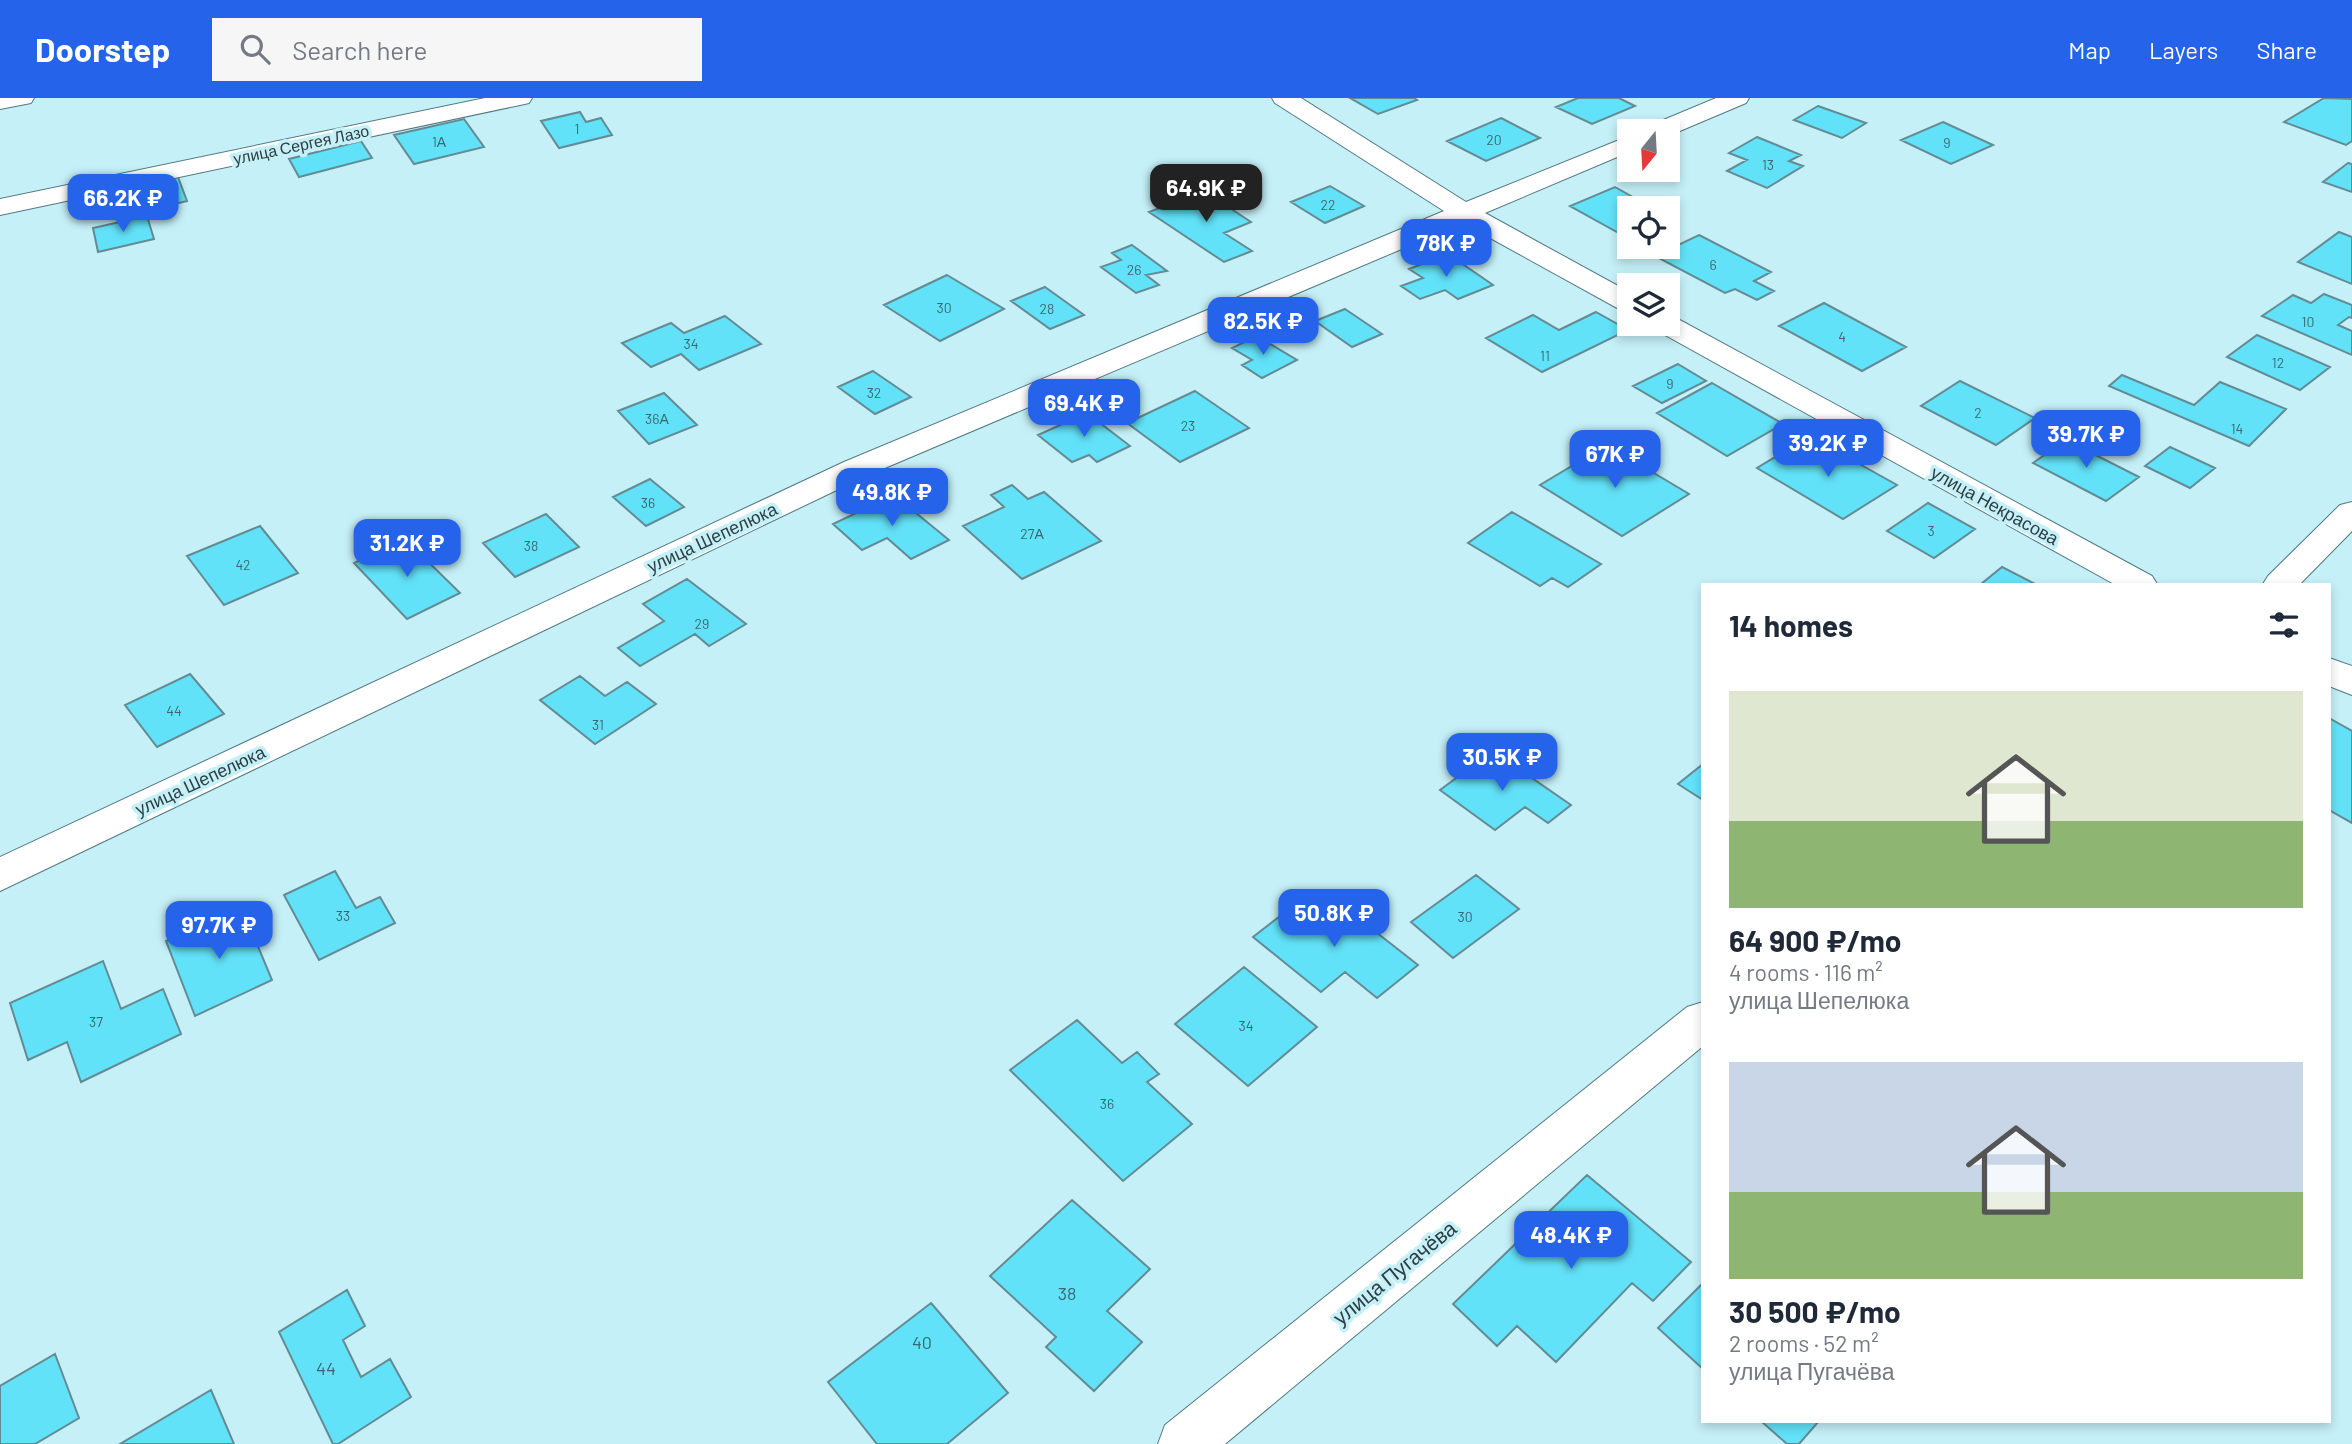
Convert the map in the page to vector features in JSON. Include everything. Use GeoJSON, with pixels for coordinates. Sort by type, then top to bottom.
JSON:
{"type":"FeatureCollection","features":[{"type":"Feature","properties":{"kind":"street"},"geometry":{"type":"LineString","coordinates":[[0,102],[22,98]]}},
{"type":"Feature","properties":{"kind":"street","name":"улица Сергея Лазо"},"geometry":{"type":"LineString","coordinates":[[0,207],[520,98]]}},
{"type":"Feature","properties":{"kind":"street"},"geometry":{"type":"LineString","coordinates":[[1284,98],[1465,213],[1617,296]]}},
{"type":"Feature","properties":{"kind":"street"},"geometry":{"type":"LineString","coordinates":[[1680,122],[1737,98]]}},
{"type":"Feature","properties":{"kind":"street","name":"улица Шепелюка"},"geometry":{"type":"LineString","coordinates":[[0,875],[855,469],[1617,148]]}},
{"type":"Feature","properties":{"kind":"street","name":"улица Некрасова"},"geometry":{"type":"LineString","coordinates":[[1680,332],[2138,583]]}},
{"type":"Feature","properties":{"kind":"street"},"geometry":{"type":"LineString","coordinates":[[2281,583],[2352,512]]}},
{"type":"Feature","properties":{"kind":"street"},"geometry":{"type":"LineString","coordinates":[[2331,671],[2352,682]]}},
{"type":"Feature","properties":{"kind":"street","name":"улица Пугачёва"},"geometry":{"type":"LineString","coordinates":[[1184,1444],[1701,1022]]}},
{"type":"Feature","properties":{"kind":"building"},"geometry":{"type":"Polygon","coordinates":[[[1350,98],[1414,98],[1417,100],[1378,114],[1350,98]]]}},
{"type":"Feature","properties":{"kind":"building"},"geometry":{"type":"Polygon","coordinates":[[[1578,98],[1619,98],[1635,106],[1592,124],[1556,107],[1578,98]]]}},
{"type":"Feature","properties":{"kind":"building"},"geometry":{"type":"Polygon","coordinates":[[[2324,98],[2352,99],[2352,141],[2346,145],[2284,122],[2324,98]]]}},
{"type":"Feature","properties":{"kind":"building"},"geometry":{"type":"Polygon","coordinates":[[[1818,106],[1866,123],[1842,138],[1794,120],[1818,106]]]}},
{"type":"Feature","properties":{"kind":"building"},"geometry":{"type":"Polygon","coordinates":[[[580,112],[586,122],[601,118],[612,135],[559,148],[541,121],[580,112]]]}},
{"type":"Feature","properties":{"kind":"building"},"geometry":{"type":"Polygon","coordinates":[[[1501,118],[1540,138],[1486,161],[1447,141],[1501,118]]]}},
{"type":"Feature","properties":{"kind":"building"},"geometry":{"type":"Polygon","coordinates":[[[464,119],[484,147],[414,164],[394,135],[464,119]]]}},
{"type":"Feature","properties":{"kind":"building"},"geometry":{"type":"Polygon","coordinates":[[[1943,122],[1993,145],[1951,164],[1901,140],[1943,122]]]}},
{"type":"Feature","properties":{"kind":"building"},"geometry":{"type":"Polygon","coordinates":[[[1757,137],[1801,155],[1789,161],[1803,166],[1767,188],[1727,171],[1747,160],[1729,153],[1757,137]]]}},
{"type":"Feature","properties":{"kind":"building"},"geometry":{"type":"Polygon","coordinates":[[[361,141],[372,158],[299,177],[289,159],[361,141]]]}},
{"type":"Feature","properties":{"kind":"building"},"geometry":{"type":"Polygon","coordinates":[[[2348,163],[2352,164],[2352,192],[2323,182],[2348,163]]]}},
{"type":"Feature","properties":{"kind":"building"},"geometry":{"type":"Polygon","coordinates":[[[178,177],[187,201],[146,211],[138,187],[178,177]]]}},
{"type":"Feature","properties":{"kind":"building"},"geometry":{"type":"Polygon","coordinates":[[[1330,186],[1364,206],[1325,223],[1291,202],[1330,186]]]}},
{"type":"Feature","properties":{"kind":"building"},"geometry":{"type":"Polygon","coordinates":[[[1615,187],[1631,196],[1617,196],[1617,232],[1570,206],[1615,187]]]}},
{"type":"Feature","properties":{"kind":"building"},"geometry":{"type":"Polygon","coordinates":[[[1204,191],[1251,222],[1224,233],[1252,251],[1224,262],[1149,212],[1204,191]]]}},
{"type":"Feature","properties":{"kind":"building"},"geometry":{"type":"Polygon","coordinates":[[[147,216],[154,239],[98,252],[93,228],[147,216]]]}},
{"type":"Feature","properties":{"kind":"building"},"geometry":{"type":"Polygon","coordinates":[[[2339,232],[2352,237],[2352,284],[2298,262],[2339,232]]]}},
{"type":"Feature","properties":{"kind":"building"},"geometry":{"type":"Polygon","coordinates":[[[1699,235],[1771,272],[1754,281],[1774,291],[1757,300],[1735,289],[1725,293],[1661,259],[1680,259],[1680,244],[1699,235]]]}},
{"type":"Feature","properties":{"kind":"building"},"geometry":{"type":"Polygon","coordinates":[[[1132,245],[1167,271],[1146,275],[1159,285],[1136,293],[1101,267],[1121,260],[1112,253],[1132,245]]]}},
{"type":"Feature","properties":{"kind":"building"},"geometry":{"type":"Polygon","coordinates":[[[1448,254],[1493,285],[1458,299],[1445,290],[1420,299],[1401,286],[1423,278],[1409,269],[1448,254]]]}},
{"type":"Feature","properties":{"kind":"building"},"geometry":{"type":"Polygon","coordinates":[[[947,275],[1004,309],[940,341],[884,305],[947,275]]]}},
{"type":"Feature","properties":{"kind":"building"},"geometry":{"type":"Polygon","coordinates":[[[1045,287],[1084,315],[1050,329],[1011,301],[1045,287]]]}},
{"type":"Feature","properties":{"kind":"building"},"geometry":{"type":"Polygon","coordinates":[[[2324,294],[2352,305],[2352,318],[2349,317],[2338,325],[2352,331],[2352,355],[2262,316],[2293,295],[2311,303],[2324,294]]]}},
{"type":"Feature","properties":{"kind":"building"},"geometry":{"type":"Polygon","coordinates":[[[1824,303],[1906,347],[1862,371],[1779,326],[1824,303]]]}},
{"type":"Feature","properties":{"kind":"building"},"geometry":{"type":"Polygon","coordinates":[[[1345,309],[1382,334],[1352,347],[1315,321],[1345,309]]]}},
{"type":"Feature","properties":{"kind":"building"},"geometry":{"type":"Polygon","coordinates":[[[1596,312],[1617,324],[1617,335],[1542,372],[1486,338],[1533,315],[1559,330],[1596,312]]]}},
{"type":"Feature","properties":{"kind":"building"},"geometry":{"type":"Polygon","coordinates":[[[725,316],[761,344],[699,370],[681,354],[651,367],[622,343],[671,323],[684,333],[725,316]]]}},
{"type":"Feature","properties":{"kind":"building"},"geometry":{"type":"Polygon","coordinates":[[[2257,335],[2330,367],[2300,390],[2227,357],[2257,335]]]}},
{"type":"Feature","properties":{"kind":"building"},"geometry":{"type":"Polygon","coordinates":[[[1257,336],[1297,360],[1262,378],[1242,365],[1252,360],[1232,348],[1257,336]]]}},
{"type":"Feature","properties":{"kind":"building"},"geometry":{"type":"Polygon","coordinates":[[[1678,364],[1706,381],[1662,403],[1633,386],[1678,364]]]}},
{"type":"Feature","properties":{"kind":"building"},"geometry":{"type":"Polygon","coordinates":[[[873,371],[911,397],[875,414],[838,387],[873,371]]]}},
{"type":"Feature","properties":{"kind":"building"},"geometry":{"type":"Polygon","coordinates":[[[2122,375],[2194,405],[2220,382],[2286,409],[2249,446],[2109,386],[2122,375]]]}},
{"type":"Feature","properties":{"kind":"building"},"geometry":{"type":"Polygon","coordinates":[[[1960,381],[2035,418],[1996,445],[1921,406],[1960,381]]]}},
{"type":"Feature","properties":{"kind":"building"},"geometry":{"type":"Polygon","coordinates":[[[1712,383],[1783,424],[1727,456],[1657,413],[1712,383]]]}},
{"type":"Feature","properties":{"kind":"building"},"geometry":{"type":"Polygon","coordinates":[[[1195,391],[1249,428],[1180,462],[1127,423],[1195,391]]]}},
{"type":"Feature","properties":{"kind":"building"},"geometry":{"type":"Polygon","coordinates":[[[664,393],[697,425],[649,444],[618,411],[664,393]]]}},
{"type":"Feature","properties":{"kind":"building"},"geometry":{"type":"Polygon","coordinates":[[[1087,413],[1130,446],[1097,462],[1089,455],[1072,462],[1038,435],[1087,413]]]}},
{"type":"Feature","properties":{"kind":"building"},"geometry":{"type":"Polygon","coordinates":[[[2066,440],[2139,477],[2106,501],[2033,463],[2066,440]]]}},
{"type":"Feature","properties":{"kind":"building"},"geometry":{"type":"Polygon","coordinates":[[[1820,442],[1897,485],[1843,519],[1757,468],[1785,451],[1795,456],[1820,442]]]}},
{"type":"Feature","properties":{"kind":"building"},"geometry":{"type":"Polygon","coordinates":[[[1607,445],[1689,494],[1622,536],[1540,485],[1607,445]]]}},
{"type":"Feature","properties":{"kind":"building"},"geometry":{"type":"Polygon","coordinates":[[[2170,447],[2215,468],[2190,488],[2145,466],[2170,447]]]}},
{"type":"Feature","properties":{"kind":"building"},"geometry":{"type":"Polygon","coordinates":[[[650,479],[684,507],[646,526],[613,497],[650,479]]]}},
{"type":"Feature","properties":{"kind":"building"},"geometry":{"type":"Polygon","coordinates":[[[1012,485],[1028,499],[1044,492],[1101,541],[1022,579],[963,526],[1004,507],[991,495],[1012,485]]]}},
{"type":"Feature","properties":{"kind":"building"},"geometry":{"type":"Polygon","coordinates":[[[894,495],[949,540],[911,559],[887,538],[862,550],[833,524],[894,495]]]}},
{"type":"Feature","properties":{"kind":"building"},"geometry":{"type":"Polygon","coordinates":[[[1928,503],[1975,529],[1934,558],[1887,531],[1928,503]]]}},
{"type":"Feature","properties":{"kind":"building"},"geometry":{"type":"Polygon","coordinates":[[[1512,512],[1601,564],[1568,587],[1552,578],[1540,586],[1468,543],[1512,512]]]}},
{"type":"Feature","properties":{"kind":"building"},"geometry":{"type":"Polygon","coordinates":[[[546,514],[579,547],[515,577],[483,543],[546,514]]]}},
{"type":"Feature","properties":{"kind":"building"},"geometry":{"type":"Polygon","coordinates":[[[260,526],[298,573],[224,605],[187,556],[260,526]]]}},
{"type":"Feature","properties":{"kind":"building"},"geometry":{"type":"Polygon","coordinates":[[[405,539],[460,593],[407,619],[354,563],[405,539]]]}},
{"type":"Feature","properties":{"kind":"building"},"geometry":{"type":"Polygon","coordinates":[[[2002,567],[2033,583],[1982,583],[2002,567]]]}},
{"type":"Feature","properties":{"kind":"building"},"geometry":{"type":"Polygon","coordinates":[[[687,579],[746,624],[709,646],[695,634],[640,666],[618,648],[664,621],[643,604],[687,579]]]}},
{"type":"Feature","properties":{"kind":"building"},"geometry":{"type":"Polygon","coordinates":[[[190,674],[224,714],[157,747],[125,705],[190,674]]]}},
{"type":"Feature","properties":{"kind":"building"},"geometry":{"type":"Polygon","coordinates":[[[580,676],[605,696],[627,682],[656,704],[595,744],[540,700],[580,676]]]}},
{"type":"Feature","properties":{"kind":"building"},"geometry":{"type":"Polygon","coordinates":[[[2331,719],[2352,731],[2352,823],[2331,811],[2331,719]]]}},
{"type":"Feature","properties":{"kind":"building"},"geometry":{"type":"Polygon","coordinates":[[[1493,751],[1571,805],[1548,823],[1525,807],[1495,830],[1440,790],[1493,751]]]}},
{"type":"Feature","properties":{"kind":"building"},"geometry":{"type":"Polygon","coordinates":[[[1701,766],[1701,799],[1678,784],[1701,766]]]}},
{"type":"Feature","properties":{"kind":"building"},"geometry":{"type":"Polygon","coordinates":[[[335,871],[356,908],[380,897],[395,923],[319,960],[284,895],[335,871]]]}},
{"type":"Feature","properties":{"kind":"building"},"geometry":{"type":"Polygon","coordinates":[[[1476,875],[1519,909],[1453,958],[1411,922],[1476,875]]]}},
{"type":"Feature","properties":{"kind":"building"},"geometry":{"type":"Polygon","coordinates":[[[1306,896],[1346,928],[1358,918],[1418,965],[1377,998],[1345,972],[1321,992],[1253,937],[1306,896]]]}},
{"type":"Feature","properties":{"kind":"building"},"geometry":{"type":"Polygon","coordinates":[[[242,908],[272,980],[195,1016],[166,941],[242,908]]]}},
{"type":"Feature","properties":{"kind":"building"},"geometry":{"type":"Polygon","coordinates":[[[103,961],[121,1009],[163,989],[181,1034],[81,1082],[67,1042],[28,1060],[10,1003],[103,961]]]}},
{"type":"Feature","properties":{"kind":"building"},"geometry":{"type":"Polygon","coordinates":[[[1244,967],[1317,1027],[1248,1086],[1175,1024],[1244,967]]]}},
{"type":"Feature","properties":{"kind":"building"},"geometry":{"type":"Polygon","coordinates":[[[1077,1020],[1122,1063],[1137,1052],[1159,1074],[1147,1082],[1192,1124],[1123,1181],[1010,1070],[1077,1020]]]}},
{"type":"Feature","properties":{"kind":"building"},"geometry":{"type":"Polygon","coordinates":[[[1587,1175],[1691,1262],[1653,1301],[1632,1283],[1556,1362],[1517,1326],[1497,1346],[1453,1304],[1587,1175]]]}},
{"type":"Feature","properties":{"kind":"building"},"geometry":{"type":"Polygon","coordinates":[[[1072,1200],[1150,1269],[1107,1311],[1142,1342],[1094,1391],[1046,1347],[1056,1337],[990,1276],[1072,1200]]]}},
{"type":"Feature","properties":{"kind":"building"},"geometry":{"type":"Polygon","coordinates":[[[1701,1285],[1701,1367],[1658,1328],[1701,1285]]]}},
{"type":"Feature","properties":{"kind":"building"},"geometry":{"type":"Polygon","coordinates":[[[347,1290],[365,1326],[343,1340],[361,1377],[390,1359],[411,1397],[338,1444],[333,1444],[279,1332],[347,1290]]]}},
{"type":"Feature","properties":{"kind":"building"},"geometry":{"type":"Polygon","coordinates":[[[931,1303],[1008,1393],[947,1444],[877,1444],[828,1382],[931,1303]]]}},
{"type":"Feature","properties":{"kind":"building"},"geometry":{"type":"Polygon","coordinates":[[[55,1354],[79,1418],[35,1444],[0,1444],[0,1386],[55,1354]]]}},
{"type":"Feature","properties":{"kind":"building"},"geometry":{"type":"Polygon","coordinates":[[[211,1390],[234,1444],[120,1444],[211,1390]]]}},
{"type":"Feature","properties":{"kind":"building"},"geometry":{"type":"Polygon","coordinates":[[[1763,1423],[1817,1423],[1799,1444],[1787,1444],[1763,1423]]]}}]}
